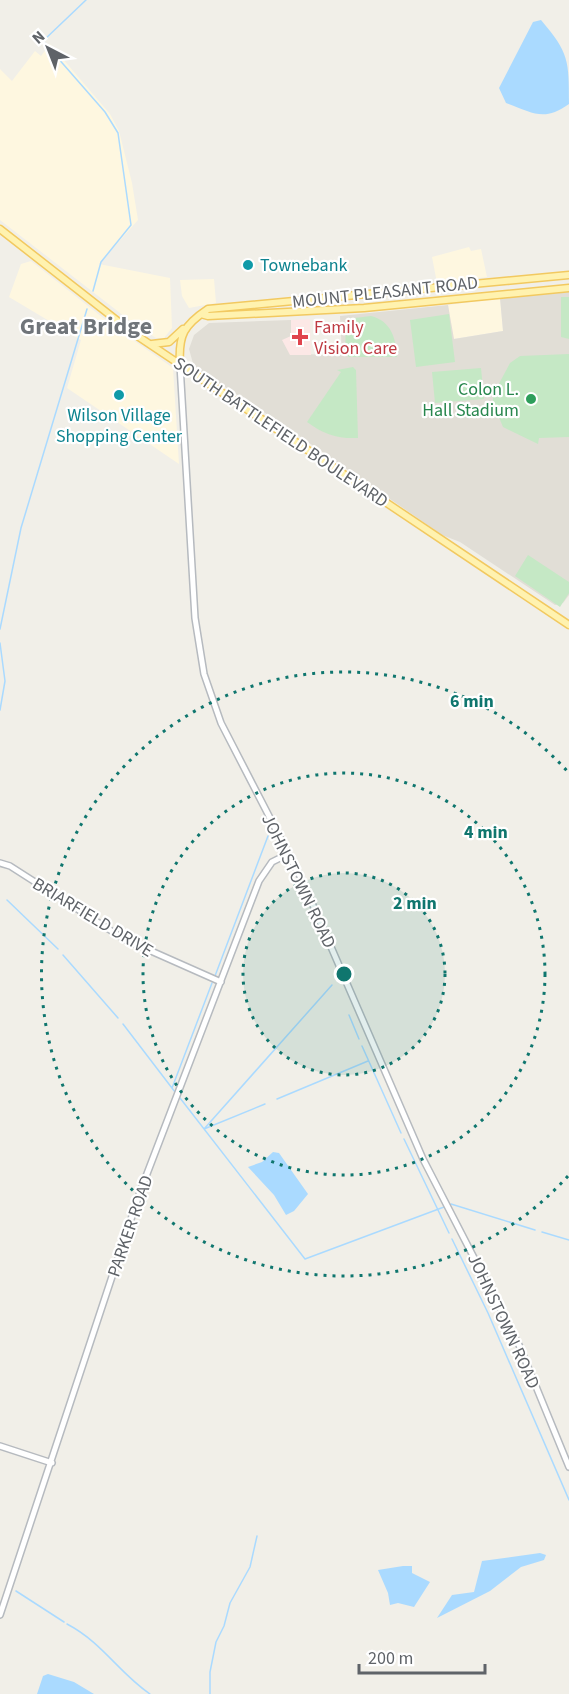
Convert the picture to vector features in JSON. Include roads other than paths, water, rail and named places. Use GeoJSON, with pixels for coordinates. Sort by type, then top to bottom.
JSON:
{"type":"FeatureCollection","features":[{"type":"Feature","properties":{"kind":"main road","name":"SOUTH BATTLEFIELD BOULEVARD"},"geometry":{"type":"LineString","coordinates":[[0,229],[180,365],[569,625]]}},
{"type":"Feature","properties":{"kind":"main road","name":"MOUNT PLEASANT ROAD"},"geometry":{"type":"LineString","coordinates":[[150,344],[169,342],[208,309],[569,275]]}},
{"type":"Feature","properties":{"kind":"main road","name":"MOUNT PLEASANT ROAD"},"geometry":{"type":"LineString","coordinates":[[201,314],[219,316],[364,308],[569,288]]}},
{"type":"Feature","properties":{"kind":"main road"},"geometry":{"type":"LineString","coordinates":[[219,316],[225,311],[276,303]]}},
{"type":"Feature","properties":{"kind":"main road"},"geometry":{"type":"LineString","coordinates":[[180,365],[180,346],[188,324]]}},
{"type":"Feature","properties":{"kind":"main road","name":"JOHNSTOWN ROAD"},"geometry":{"type":"LineString","coordinates":[[180,365],[195,618],[200,655],[221,723],[288,854],[374,1043],[423,1159],[519,1345],[569,1467]]}},
{"type":"Feature","properties":{"kind":"main road","name":"PARKER ROAD"},"geometry":{"type":"LineString","coordinates":[[0,1615],[140,1192],[265,870],[272,862],[288,854]]}},
{"type":"Feature","properties":{"kind":"main road","name":"BRIARFIELD DRIVE"},"geometry":{"type":"LineString","coordinates":[[0,863],[9,866],[124,939],[221,982]]}},
{"type":"Feature","properties":{"kind":"main road"},"geometry":{"type":"LineString","coordinates":[[0,1446],[52,1463]]}},
{"type":"Feature","properties":{"kind":"water"},"geometry":{"type":"Polygon","coordinates":[[[541,20],[562,49],[569,77],[569,104],[560,110],[545,114],[538,114],[506,103],[499,88],[533,22],[541,20]]]}},
{"type":"Feature","properties":{"kind":"water"},"geometry":{"type":"Polygon","coordinates":[[[273,1152],[279,1153],[308,1194],[294,1211],[286,1215],[274,1195],[248,1167],[262,1162],[273,1152]]]}},
{"type":"Feature","properties":{"kind":"water"},"geometry":{"type":"Polygon","coordinates":[[[540,1553],[546,1555],[544,1560],[521,1567],[490,1591],[437,1618],[452,1595],[474,1592],[482,1561],[540,1553]]]}},
{"type":"Feature","properties":{"kind":"water"},"geometry":{"type":"Polygon","coordinates":[[[412,1566],[412,1573],[430,1582],[414,1607],[398,1603],[390,1605],[388,1593],[378,1570],[412,1566]]]}},
{"type":"Feature","properties":{"kind":"water"},"geometry":{"type":"Polygon","coordinates":[[[48,1674],[74,1682],[94,1694],[37,1694],[43,1676],[48,1674]]]}},
{"type":"Feature","properties":{"kind":"waterway"},"geometry":{"type":"LineString","coordinates":[[86,0],[43,41],[105,112],[118,133],[131,225],[101,262],[93,291]]}},
{"type":"Feature","properties":{"kind":"waterway"},"geometry":{"type":"LineString","coordinates":[[0,629],[21,528],[87,309]]}},
{"type":"Feature","properties":{"kind":"waterway"},"geometry":{"type":"LineString","coordinates":[[0,643],[5,681],[0,710]]}},
{"type":"Feature","properties":{"kind":"waterway"},"geometry":{"type":"LineString","coordinates":[[215,976],[268,836]]}},
{"type":"Feature","properties":{"kind":"waterway"},"geometry":{"type":"LineString","coordinates":[[7,900],[58,949]]}},
{"type":"Feature","properties":{"kind":"waterway"},"geometry":{"type":"LineString","coordinates":[[63,955],[118,1018]]}},
{"type":"Feature","properties":{"kind":"waterway"},"geometry":{"type":"LineString","coordinates":[[172,1088],[212,983]]}},
{"type":"Feature","properties":{"kind":"waterway"},"geometry":{"type":"LineString","coordinates":[[204,1129],[332,985]]}},
{"type":"Feature","properties":{"kind":"waterway"},"geometry":{"type":"LineString","coordinates":[[349,1015],[359,1039]]}},
{"type":"Feature","properties":{"kind":"waterway"},"geometry":{"type":"LineString","coordinates":[[123,1024],[175,1092]]}},
{"type":"Feature","properties":{"kind":"waterway"},"geometry":{"type":"LineString","coordinates":[[362,1046],[401,1133]]}},
{"type":"Feature","properties":{"kind":"waterway"},"geometry":{"type":"LineString","coordinates":[[277,1099],[368,1061]]}},
{"type":"Feature","properties":{"kind":"waterway"},"geometry":{"type":"LineString","coordinates":[[180,1098],[305,1259],[444,1207]]}},
{"type":"Feature","properties":{"kind":"waterway"},"geometry":{"type":"LineString","coordinates":[[204,1129],[265,1104]]}},
{"type":"Feature","properties":{"kind":"waterway"},"geometry":{"type":"LineString","coordinates":[[404,1139],[449,1233]]}},
{"type":"Feature","properties":{"kind":"waterway"},"geometry":{"type":"LineString","coordinates":[[451,1204],[535,1230]]}},
{"type":"Feature","properties":{"kind":"waterway"},"geometry":{"type":"LineString","coordinates":[[542,1232],[569,1240]]}},
{"type":"Feature","properties":{"kind":"waterway"},"geometry":{"type":"LineString","coordinates":[[452,1239],[488,1313],[569,1500]]}},
{"type":"Feature","properties":{"kind":"waterway"},"geometry":{"type":"LineString","coordinates":[[210,1694],[210,1672],[216,1642],[224,1626],[230,1603],[250,1567],[257,1536]]}},
{"type":"Feature","properties":{"kind":"waterway"},"geometry":{"type":"LineString","coordinates":[[16,1591],[64,1622]]}},
{"type":"Feature","properties":{"kind":"waterway"},"geometry":{"type":"LineString","coordinates":[[67,1624],[91,1640],[150,1694]]}},
{"type":"Feature","properties":{"kind":"place","name":"Townebank"},"geometry":{"type":"Point","coordinates":[248,265]}},
{"type":"Feature","properties":{"kind":"place","name":"Family Vision Care"},"geometry":{"type":"Point","coordinates":[300,337]}},
{"type":"Feature","properties":{"kind":"place","name":"Wilson Village Shopping Center"},"geometry":{"type":"Point","coordinates":[119,395]}},
{"type":"Feature","properties":{"kind":"place","name":"Colon L. Hall Stadium"},"geometry":{"type":"Point","coordinates":[531,399]}},
{"type":"Feature","properties":{"kind":"district","name":"Great Bridge"},"geometry":{"type":"Point","coordinates":[86,326]}}]}
